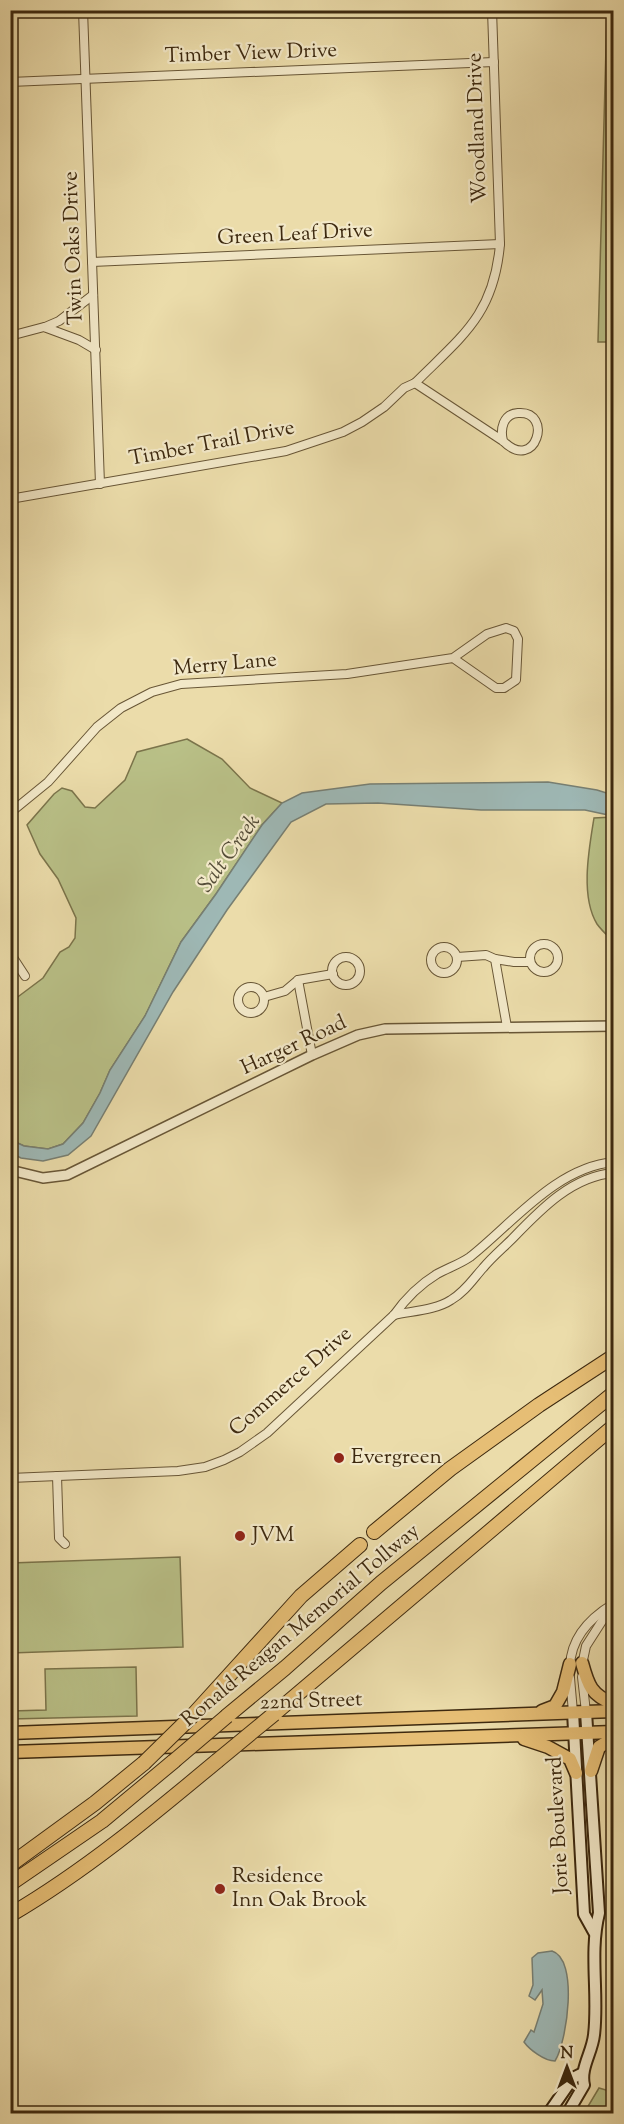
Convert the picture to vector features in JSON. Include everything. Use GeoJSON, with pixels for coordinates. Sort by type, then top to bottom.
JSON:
{"type":"FeatureCollection","features":[{"type":"Feature","properties":{"kind":"highway","name":"Ronald Reagan Memorial Tollway"},"geometry":{"type":"LineString","coordinates":[[374,1532],[450,1469],[539,1405],[614,1356]]}},
{"type":"Feature","properties":{"kind":"highway","name":"Ronald Reagan Memorial Tollway"},"geometry":{"type":"LineString","coordinates":[[10,1884],[102,1821],[285,1668],[381,1583],[614,1393]]}},
{"type":"Feature","properties":{"kind":"highway"},"geometry":{"type":"LineString","coordinates":[[10,1915],[90,1863],[217,1761],[614,1426]]}},
{"type":"Feature","properties":{"kind":"highway","name":"Ronald Reagan Memorial Tollway"},"geometry":{"type":"LineString","coordinates":[[10,1865],[144,1763],[194,1714],[301,1596],[360,1545]]}},
{"type":"Feature","properties":{"kind":"highway"},"geometry":{"type":"LineString","coordinates":[[10,1859],[74,1818]]}},
{"type":"Feature","properties":{"kind":"main road"},"geometry":{"type":"LineString","coordinates":[[576,1664],[600,1699],[614,1704]]}},
{"type":"Feature","properties":{"kind":"main road"},"geometry":{"type":"LineString","coordinates":[[534,1714],[555,1706],[576,1664]]}},
{"type":"Feature","properties":{"kind":"main road","name":"22nd Street"},"geometry":{"type":"LineString","coordinates":[[10,1733],[614,1711]]}},
{"type":"Feature","properties":{"kind":"main road","name":"Jorie Boulevard"},"geometry":{"type":"LineString","coordinates":[[573,1712],[584,1914],[594,1932]]}},
{"type":"Feature","properties":{"kind":"main road","name":"Jorie Boulevard"},"geometry":{"type":"LineString","coordinates":[[567,2114],[584,2085],[581,2074],[594,2039],[595,2024],[594,1932],[599,1913],[586,1712]]}},
{"type":"Feature","properties":{"kind":"main road","name":"22nd Street"},"geometry":{"type":"LineString","coordinates":[[10,1752],[614,1732]]}},
{"type":"Feature","properties":{"kind":"main road"},"geometry":{"type":"LineString","coordinates":[[515,1736],[549,1747],[570,1759],[576,1773]]}},
{"type":"Feature","properties":{"kind":"main road"},"geometry":{"type":"LineString","coordinates":[[591,1771],[599,1747],[614,1738]]}},
{"type":"Feature","properties":{"kind":"main road","name":"Jorie Boulevard"},"geometry":{"type":"LineString","coordinates":[[548,2114],[573,2078],[581,2074]]}},
{"type":"Feature","properties":{"kind":"street","name":"Twin Oaks Drive"},"geometry":{"type":"LineString","coordinates":[[83,10],[100,483]]}},
{"type":"Feature","properties":{"kind":"street","name":"Woodland Drive"},"geometry":{"type":"LineString","coordinates":[[492,10],[500,244]]}},
{"type":"Feature","properties":{"kind":"street","name":"Timber View Drive"},"geometry":{"type":"LineString","coordinates":[[10,82],[494,62]]}},
{"type":"Feature","properties":{"kind":"street","name":"Green Leaf Drive"},"geometry":{"type":"LineString","coordinates":[[92,262],[500,244]]}},
{"type":"Feature","properties":{"kind":"street","name":"Timber Trail Drive"},"geometry":{"type":"LineString","coordinates":[[10,499],[262,455],[311,443],[343,432],[384,408],[404,388],[415,383],[464,334],[480,313],[495,281],[500,244]]}},
{"type":"Feature","properties":{"kind":"street"},"geometry":{"type":"LineString","coordinates":[[10,336],[59,321],[93,295]]}},
{"type":"Feature","properties":{"kind":"street"},"geometry":{"type":"LineString","coordinates":[[44,327],[79,339],[96,350]]}},
{"type":"Feature","properties":{"kind":"street"},"geometry":{"type":"LineString","coordinates":[[415,383],[503,441],[510,448],[520,451],[530,448],[539,432],[536,422],[530,415],[520,412],[510,415],[503,422],[501,432],[503,441]]}},
{"type":"Feature","properties":{"kind":"street","name":"Merry Lane"},"geometry":{"type":"LineString","coordinates":[[10,813],[48,782],[97,727],[121,708],[152,692],[181,684],[347,674],[453,658],[488,633],[506,628],[514,631],[518,639],[516,680],[504,688],[496,688],[453,658]]}},
{"type":"Feature","properties":{"kind":"street"},"geometry":{"type":"LineString","coordinates":[[10,953],[25,976]]}},
{"type":"Feature","properties":{"kind":"street"},"geometry":{"type":"LineString","coordinates":[[457,957],[486,955],[495,959],[530,962]]}},
{"type":"Feature","properties":{"kind":"street"},"geometry":{"type":"LineString","coordinates":[[495,959],[507,1027]]}},
{"type":"Feature","properties":{"kind":"street"},"geometry":{"type":"LineString","coordinates":[[264,997],[285,991],[298,980],[333,974]]}},
{"type":"Feature","properties":{"kind":"street"},"geometry":{"type":"LineString","coordinates":[[298,980],[312,1055]]}},
{"type":"Feature","properties":{"kind":"street","name":"Harger Road"},"geometry":{"type":"LineString","coordinates":[[10,1170],[44,1178],[67,1175],[312,1055],[358,1035],[385,1029],[614,1026]]}},
{"type":"Feature","properties":{"kind":"street","name":"Commerce Drive"},"geometry":{"type":"LineString","coordinates":[[10,1478],[186,1470],[224,1460],[246,1448],[267,1432],[394,1315],[411,1293],[467,1259],[513,1218],[561,1182],[588,1168],[614,1162]]}},
{"type":"Feature","properties":{"kind":"street"},"geometry":{"type":"LineString","coordinates":[[394,1315],[436,1306],[454,1299],[549,1204],[577,1183],[598,1175],[614,1173]]}},
{"type":"Feature","properties":{"kind":"street"},"geometry":{"type":"LineString","coordinates":[[57,1476],[59,1539],[65,1544]]}},
{"type":"Feature","properties":{"kind":"street"},"geometry":{"type":"LineString","coordinates":[[586,1712],[576,1664],[613,1604]]}},
{"type":"Feature","properties":{"kind":"street"},"geometry":{"type":"LineString","coordinates":[[573,1712],[575,1640],[598,1613],[613,1604]]}},
{"type":"Feature","properties":{"kind":"green space"},"geometry":{"type":"Polygon","coordinates":[[[613,10],[614,342],[598,342],[607,11],[613,10]]]}},
{"type":"Feature","properties":{"kind":"green space"},"geometry":{"type":"Polygon","coordinates":[[[187,739],[222,759],[250,788],[282,803],[262,825],[181,942],[145,1016],[110,1070],[83,1123],[63,1144],[48,1149],[24,1146],[11,1140],[11,1002],[43,978],[60,952],[69,947],[75,938],[76,918],[58,879],[40,854],[27,825],[62,788],[72,791],[85,807],[95,808],[125,780],[137,752],[187,739]]]}},
{"type":"Feature","properties":{"kind":"green space"},"geometry":{"type":"Polygon","coordinates":[[[614,817],[613,941],[597,924],[592,913],[587,872],[594,818],[614,817]]]}},
{"type":"Feature","properties":{"kind":"green space"},"geometry":{"type":"Polygon","coordinates":[[[180,1557],[183,1647],[11,1653],[11,1563],[180,1557]]]}},
{"type":"Feature","properties":{"kind":"green space"},"geometry":{"type":"Polygon","coordinates":[[[136,1667],[137,1716],[11,1719],[11,1711],[46,1710],[45,1669],[136,1667]]]}},
{"type":"Feature","properties":{"kind":"green space"},"geometry":{"type":"Polygon","coordinates":[[[599,2088],[613,2092],[613,2113],[584,2113],[599,2088]]]}},
{"type":"Feature","properties":{"kind":"water"},"geometry":{"type":"Polygon","coordinates":[[[548,782],[613,795],[613,816],[585,810],[481,810],[378,803],[326,804],[291,822],[227,910],[173,992],[91,1136],[68,1155],[43,1161],[21,1158],[11,1153],[11,1140],[24,1146],[48,1149],[63,1144],[83,1123],[110,1070],[145,1016],[181,942],[262,825],[282,803],[302,793],[370,784],[548,782]]]}},
{"type":"Feature","properties":{"kind":"water"},"geometry":{"type":"Polygon","coordinates":[[[552,1951],[560,1957],[566,1969],[568,1984],[566,2020],[555,2061],[537,2054],[524,2042],[531,2030],[534,2032],[543,2004],[542,1990],[535,2000],[529,1996],[533,1985],[532,1958],[538,1953],[552,1951]]]}},
{"type":"Feature","properties":{"kind":"place","name":"Evergreen"},"geometry":{"type":"Point","coordinates":[339,1458]}},
{"type":"Feature","properties":{"kind":"place","name":"JVM"},"geometry":{"type":"Point","coordinates":[240,1536]}},
{"type":"Feature","properties":{"kind":"place","name":"Residence Inn Oak Brook"},"geometry":{"type":"Point","coordinates":[220,1889]}},
{"type":"Feature","properties":{"kind":"water label","name":"Salt Creek"},"geometry":{"type":"Point","coordinates":[230,854]}}]}
